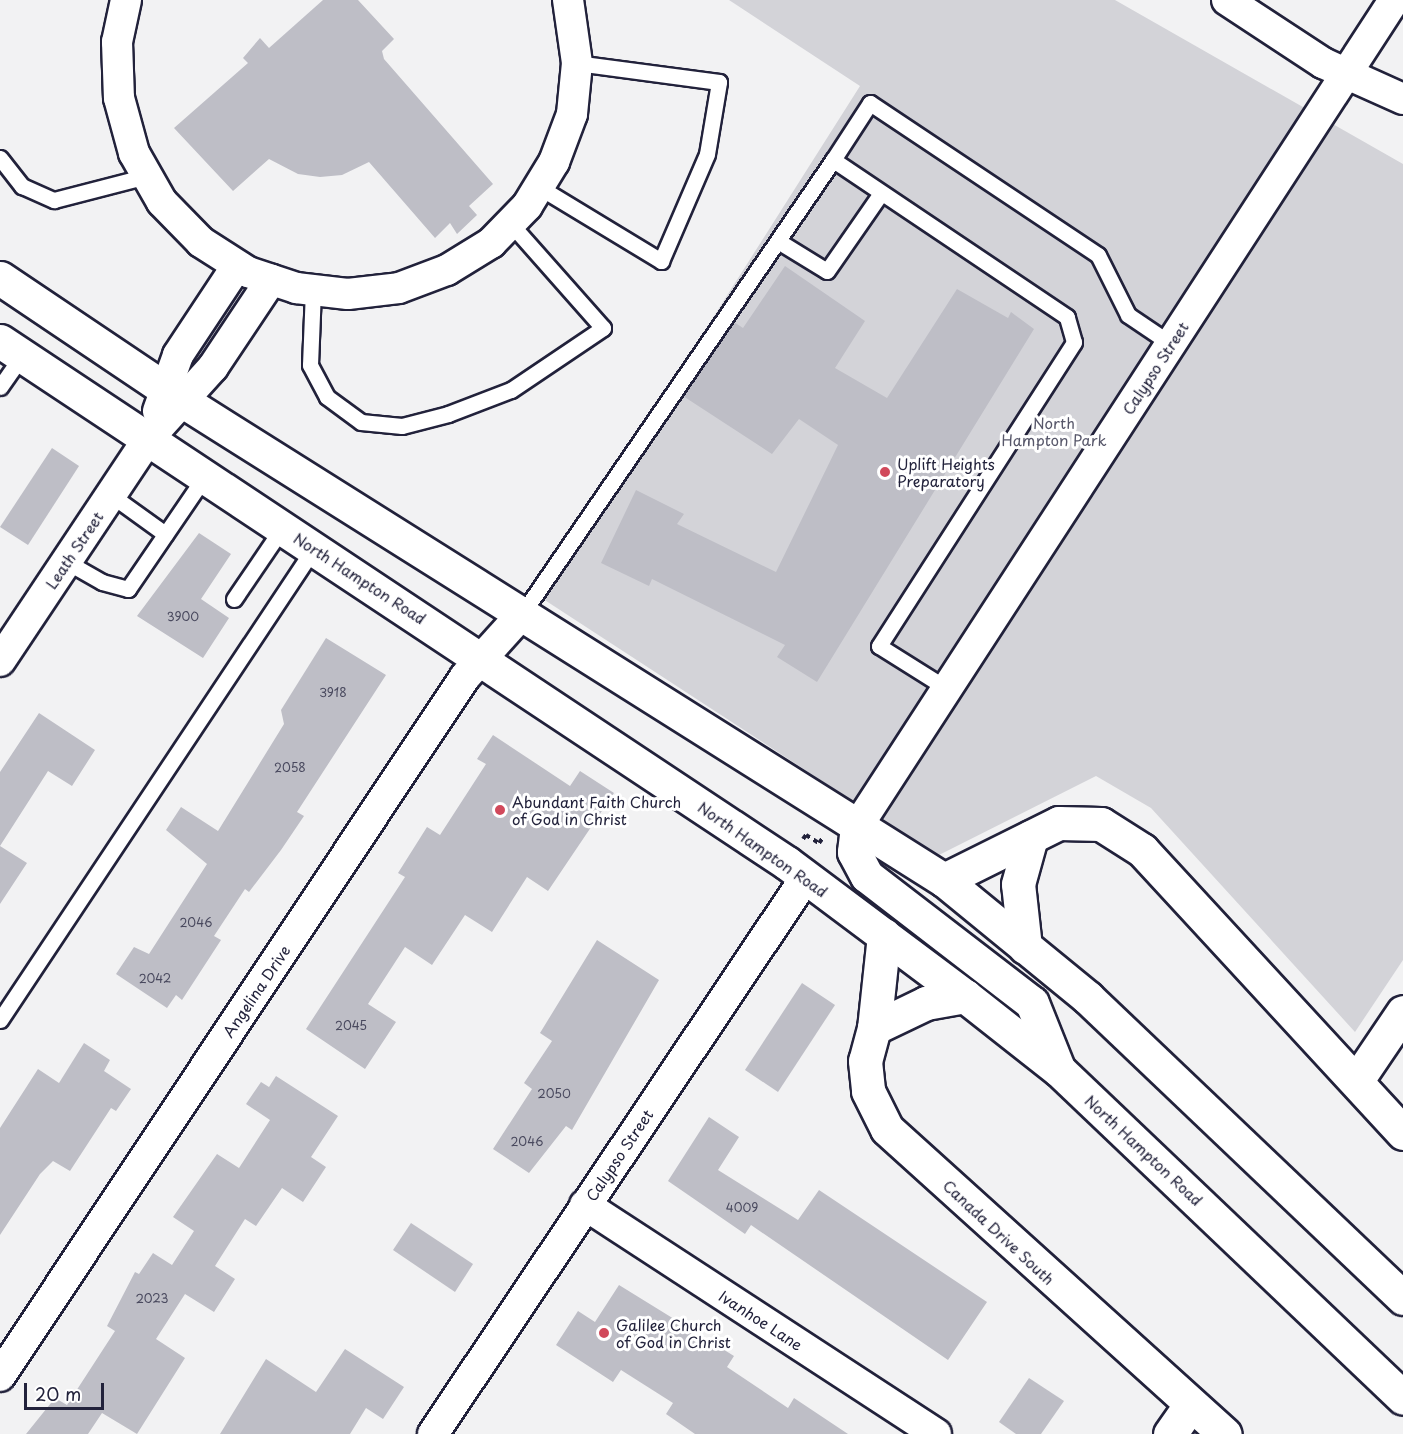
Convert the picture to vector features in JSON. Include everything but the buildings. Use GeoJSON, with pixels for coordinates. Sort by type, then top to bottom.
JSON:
{"type":"FeatureCollection","features":[{"type":"Feature","properties":{"kind":"main road"},"geometry":{"type":"LineString","coordinates":[[0,278],[174,395],[944,880],[1088,998],[1400,1294]]}},
{"type":"Feature","properties":{"kind":"main road","name":"North Hampton Road"},"geometry":{"type":"LineString","coordinates":[[11,348],[483,658],[806,877],[965,996],[1059,1070],[1346,1339],[1403,1398]]}},
{"type":"Feature","properties":{"kind":"main road"},"geometry":{"type":"LineString","coordinates":[[944,880],[1059,823],[1101,824],[1142,850],[1358,1080],[1403,1133]]}},
{"type":"Feature","properties":{"kind":"main road"},"geometry":{"type":"LineString","coordinates":[[857,826],[854,852],[867,876],[1032,1003],[1059,1070]]}},
{"type":"Feature","properties":{"kind":"main road"},"geometry":{"type":"LineString","coordinates":[[1025,947],[1018,884],[1031,837]]}},
{"type":"Feature","properties":{"kind":"main road","name":"Canada Drive South"},"geometry":{"type":"LineString","coordinates":[[884,935],[874,1028],[865,1061],[868,1091],[887,1129],[1189,1407],[1224,1434]]}},
{"type":"Feature","properties":{"kind":"main road"},"geometry":{"type":"LineString","coordinates":[[874,1028],[926,1003],[965,996]]}},
{"type":"Feature","properties":{"kind":"main road"},"geometry":{"type":"LineString","coordinates":[[1358,1080],[1403,1012]]}},
{"type":"Feature","properties":{"kind":"main road"},"geometry":{"type":"LineString","coordinates":[[1170,1434],[1189,1407]]}},
{"type":"Feature","properties":{"kind":"street"},"geometry":{"type":"LineString","coordinates":[[126,0],[117,42],[119,98],[134,153],[162,202],[201,242],[237,266],[271,280],[314,291],[348,294],[399,288],[447,270],[510,223],[539,187],[572,114],[578,63],[568,0]]}},
{"type":"Feature","properties":{"kind":"street"},"geometry":{"type":"LineString","coordinates":[[1227,0],[1309,55],[1403,99]]}},
{"type":"Feature","properties":{"kind":"street","name":"Calypso Street"},"geometry":{"type":"LineString","coordinates":[[857,826],[1394,0]]}},
{"type":"Feature","properties":{"kind":"street","name":"Leath Street"},"geometry":{"type":"LineString","coordinates":[[174,395],[178,355],[237,266]]}},
{"type":"Feature","properties":{"kind":"street","name":"Leath Street"},"geometry":{"type":"LineString","coordinates":[[0,661],[148,439],[174,395],[213,367],[271,280]]}},
{"type":"Feature","properties":{"kind":"street","name":"Angelina Drive"},"geometry":{"type":"LineString","coordinates":[[0,1376],[483,658],[522,614]]}},
{"type":"Feature","properties":{"kind":"street","name":"Calypso Street"},"geometry":{"type":"LineString","coordinates":[[434,1434],[806,877]]}},
{"type":"Feature","properties":{"kind":"street","name":"Ivanhoe Lane"},"geometry":{"type":"LineString","coordinates":[[585,1206],[936,1434]]}},
{"type":"Feature","properties":{"kind":"lane"},"geometry":{"type":"LineString","coordinates":[[539,187],[661,261],[707,154],[719,82],[578,63]]}},
{"type":"Feature","properties":{"kind":"lane"},"geometry":{"type":"LineString","coordinates":[[522,614],[870,103],[1098,255],[1128,315],[1171,344]]}},
{"type":"Feature","properties":{"kind":"lane"},"geometry":{"type":"LineString","coordinates":[[0,158],[22,186],[54,200],[147,176]]}},
{"type":"Feature","properties":{"kind":"lane"},"geometry":{"type":"LineString","coordinates":[[832,160],[1067,317],[1074,342],[879,646],[946,688]]}},
{"type":"Feature","properties":{"kind":"lane"},"geometry":{"type":"LineString","coordinates":[[778,240],[827,272],[881,193]]}},
{"type":"Feature","properties":{"kind":"lane"},"geometry":{"type":"LineString","coordinates":[[314,291],[308,326],[310,365],[327,397],[361,422],[402,426],[448,414],[511,390],[603,328],[510,223]]}},
{"type":"Feature","properties":{"kind":"lane"},"geometry":{"type":"LineString","coordinates":[[0,387],[11,348]]}},
{"type":"Feature","properties":{"kind":"lane"},"geometry":{"type":"LineString","coordinates":[[67,561],[102,582],[128,589],[205,476]]}},
{"type":"Feature","properties":{"kind":"lane"},"geometry":{"type":"LineString","coordinates":[[111,495],[165,534]]}},
{"type":"Feature","properties":{"kind":"lane"},"geometry":{"type":"LineString","coordinates":[[234,599],[283,527]]}},
{"type":"Feature","properties":{"kind":"lane"},"geometry":{"type":"LineString","coordinates":[[0,1020],[314,548]]}},
{"type":"Feature","properties":{"kind":"path"},"geometry":{"type":"LineString","coordinates":[[802,842],[807,835],[819,843],[824,836]]}},
{"type":"Feature","properties":{"kind":"green space","name":"North Hampton Park"},"geometry":{"type":"Polygon","coordinates":[[[729,0],[1115,0],[1403,164],[1403,960],[1355,1032],[1151,808],[1096,776],[937,856],[537,595],[860,86],[729,0]]]}},
{"type":"Feature","properties":{"kind":"place","name":"Uplift Heights Preparatory"},"geometry":{"type":"Point","coordinates":[885,472]}},
{"type":"Feature","properties":{"kind":"place","name":"Abundant Faith Church of God in Christ"},"geometry":{"type":"Point","coordinates":[500,810]}},
{"type":"Feature","properties":{"kind":"place","name":"Galilee Church of God in Christ"},"geometry":{"type":"Point","coordinates":[604,1333]}}]}
